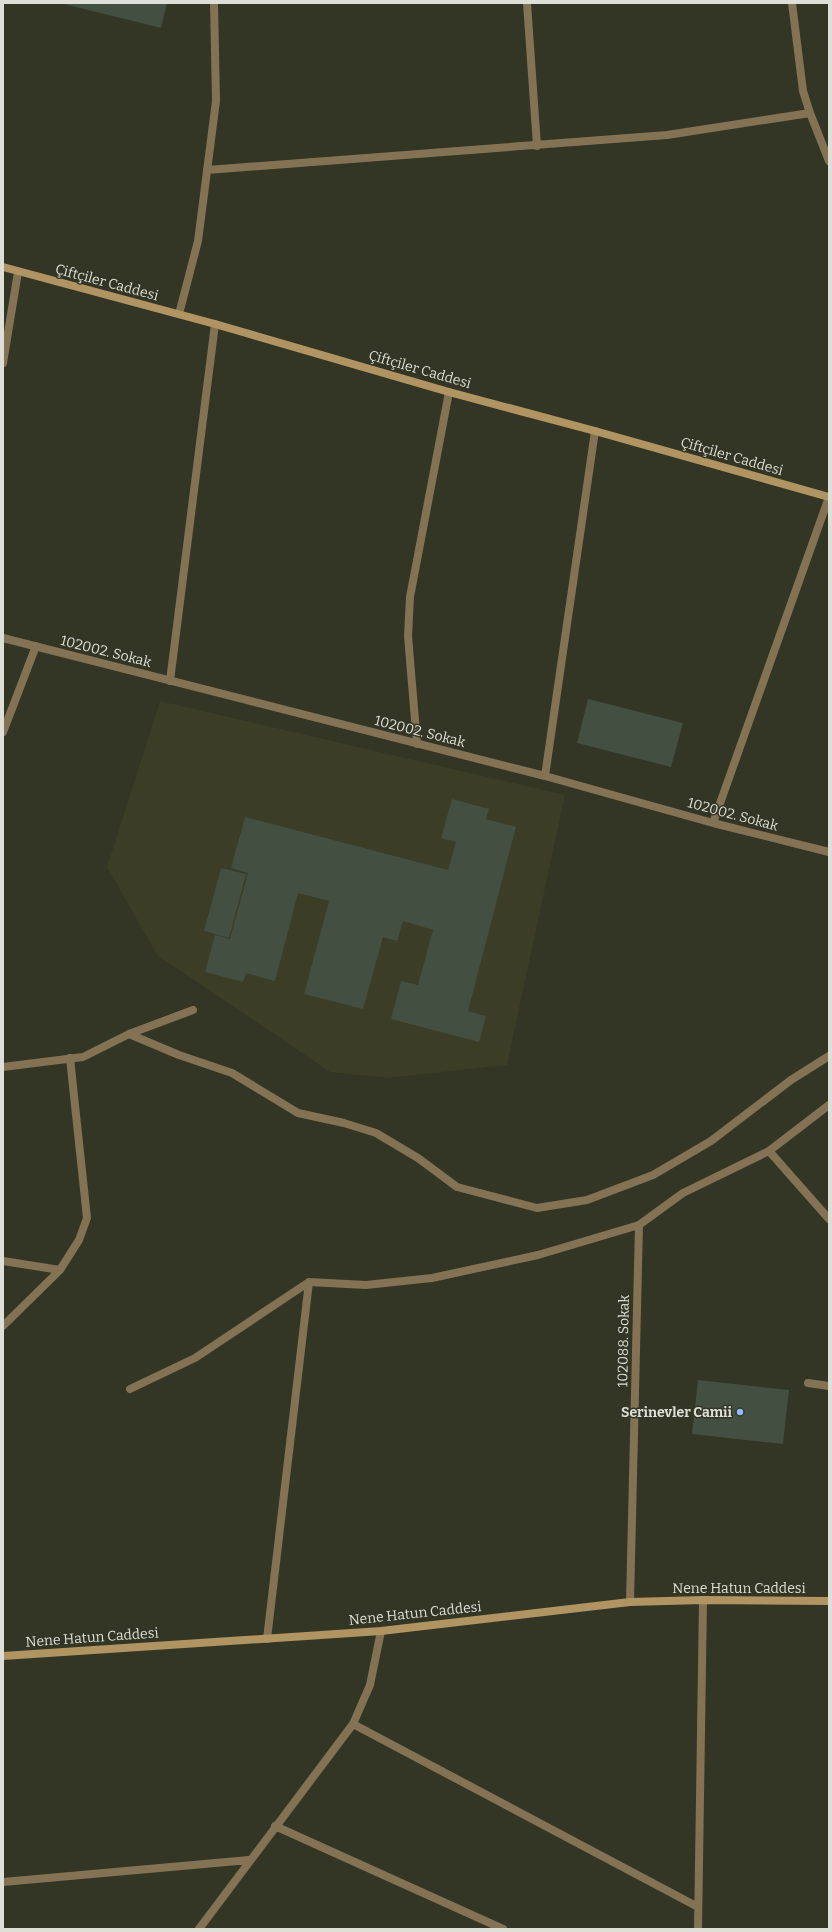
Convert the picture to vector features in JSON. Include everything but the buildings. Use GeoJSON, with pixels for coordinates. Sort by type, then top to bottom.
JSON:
{"type":"FeatureCollection","features":[{"type":"Feature","properties":{"kind":"street"},"geometry":{"type":"LineString","coordinates":[[179,314],[198,241],[216,101],[214,3]]}},
{"type":"Feature","properties":{"kind":"street"},"geometry":{"type":"LineString","coordinates":[[527,3],[537,146]]}},
{"type":"Feature","properties":{"kind":"street"},"geometry":{"type":"LineString","coordinates":[[792,3],[803,91],[829,161]]}},
{"type":"Feature","properties":{"kind":"street"},"geometry":{"type":"LineString","coordinates":[[207,170],[667,135],[810,113]]}},
{"type":"Feature","properties":{"kind":"street","name":"Çiftçiler Caddesi"},"geometry":{"type":"LineString","coordinates":[[3,267],[215,324],[449,392],[595,431],[829,497]]}},
{"type":"Feature","properties":{"kind":"street"},"geometry":{"type":"LineString","coordinates":[[3,363],[18,272]]}},
{"type":"Feature","properties":{"kind":"street"},"geometry":{"type":"LineString","coordinates":[[170,681],[215,324]]}},
{"type":"Feature","properties":{"kind":"street"},"geometry":{"type":"LineString","coordinates":[[417,744],[408,636],[410,597],[449,392]]}},
{"type":"Feature","properties":{"kind":"street"},"geometry":{"type":"LineString","coordinates":[[545,776],[595,431]]}},
{"type":"Feature","properties":{"kind":"street"},"geometry":{"type":"LineString","coordinates":[[713,823],[829,497]]}},
{"type":"Feature","properties":{"kind":"street","name":"102002. Sokak"},"geometry":{"type":"LineString","coordinates":[[3,638],[545,776],[713,823],[829,852]]}},
{"type":"Feature","properties":{"kind":"street"},"geometry":{"type":"LineString","coordinates":[[3,732],[36,646]]}},
{"type":"Feature","properties":{"kind":"street"},"geometry":{"type":"LineString","coordinates":[[3,1067],[83,1057],[129,1034],[193,1010]]}},
{"type":"Feature","properties":{"kind":"street"},"geometry":{"type":"LineString","coordinates":[[129,1034],[180,1055],[232,1073],[298,1113],[344,1123],[376,1133],[418,1158],[457,1187],[537,1208],[587,1200],[653,1175],[711,1141],[791,1080],[829,1056]]}},
{"type":"Feature","properties":{"kind":"street"},"geometry":{"type":"LineString","coordinates":[[3,1326],[60,1270],[79,1240],[86,1218],[70,1058]]}},
{"type":"Feature","properties":{"kind":"street"},"geometry":{"type":"LineString","coordinates":[[130,1389],[194,1358],[308,1282],[366,1285],[432,1278],[538,1255],[638,1225],[683,1193],[769,1151],[829,1105]]}},
{"type":"Feature","properties":{"kind":"street"},"geometry":{"type":"LineString","coordinates":[[769,1151],[829,1219]]}},
{"type":"Feature","properties":{"kind":"street","name":"102088. Sokak"},"geometry":{"type":"LineString","coordinates":[[630,1602],[638,1225]]}},
{"type":"Feature","properties":{"kind":"street"},"geometry":{"type":"LineString","coordinates":[[3,1261],[60,1270]]}},
{"type":"Feature","properties":{"kind":"street"},"geometry":{"type":"LineString","coordinates":[[267,1639],[308,1282]]}},
{"type":"Feature","properties":{"kind":"street"},"geometry":{"type":"LineString","coordinates":[[808,1383],[829,1386]]}},
{"type":"Feature","properties":{"kind":"street"},"geometry":{"type":"LineString","coordinates":[[698,1929],[703,1600]]}},
{"type":"Feature","properties":{"kind":"street","name":"Nene Hatun Caddesi"},"geometry":{"type":"LineString","coordinates":[[3,1656],[381,1632],[630,1602],[703,1600],[829,1601]]}},
{"type":"Feature","properties":{"kind":"street"},"geometry":{"type":"LineString","coordinates":[[198,1929],[353,1724],[370,1685],[381,1632]]}},
{"type":"Feature","properties":{"kind":"street"},"geometry":{"type":"LineString","coordinates":[[353,1724],[698,1907]]}},
{"type":"Feature","properties":{"kind":"street"},"geometry":{"type":"LineString","coordinates":[[275,1826],[503,1929]]}},
{"type":"Feature","properties":{"kind":"street"},"geometry":{"type":"LineString","coordinates":[[3,1882],[249,1860]]}},
{"type":"Feature","properties":{"kind":"shaded area"},"geometry":{"type":"Polygon","coordinates":[[[160,701],[565,795],[507,1065],[387,1078],[330,1072],[157,955],[107,867],[160,701]]]}},
{"type":"Feature","properties":{"kind":"place","name":"Serinevler Camii"},"geometry":{"type":"Point","coordinates":[740,1412]}}]}
